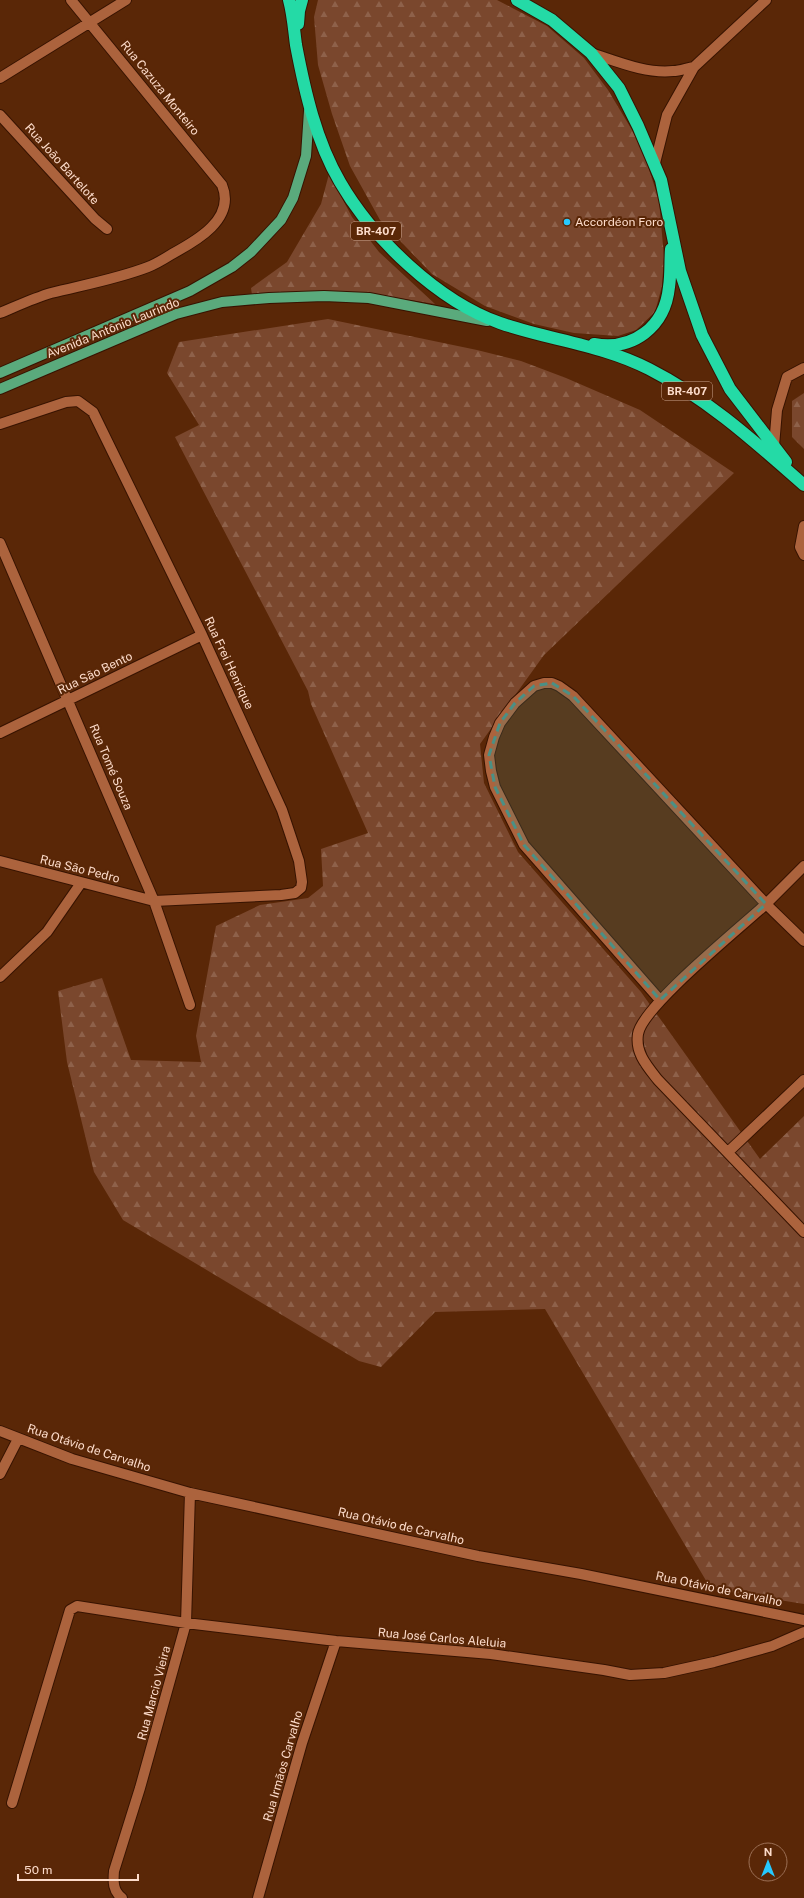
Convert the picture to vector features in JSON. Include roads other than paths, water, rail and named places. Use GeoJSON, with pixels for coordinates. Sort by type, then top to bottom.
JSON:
{"type":"FeatureCollection","features":[{"type":"Feature","properties":{"kind":"highway","name":"BR-407"},"geometry":{"type":"LineString","coordinates":[[289,0],[307,97],[330,162],[340,182],[362,216],[396,253],[433,286],[465,306],[499,323],[602,351],[648,368],[699,398],[738,427],[804,485]]}},
{"type":"Feature","properties":{"kind":"highway","name":"BR-407"},"geometry":{"type":"LineString","coordinates":[[297,46],[299,11],[302,0]]}},
{"type":"Feature","properties":{"kind":"highway","name":"BR-407"},"geometry":{"type":"LineString","coordinates":[[517,0],[552,20],[591,53],[618,88],[655,163],[672,227],[680,271],[702,335],[730,389],[804,485]]}},
{"type":"Feature","properties":{"kind":"highway","name":"BR-407"},"geometry":{"type":"LineString","coordinates":[[547,336],[603,345],[623,344],[639,338],[655,325],[664,308],[669,288],[672,227]]}},
{"type":"Feature","properties":{"kind":"main road","name":"Avenida Antônio Laurindo"},"geometry":{"type":"LineString","coordinates":[[0,373],[190,291],[232,267],[251,252],[281,220],[293,198],[306,156],[309,116],[307,97]]}},
{"type":"Feature","properties":{"kind":"main road","name":"Avenida Antônio Laurindo"},"geometry":{"type":"LineString","coordinates":[[0,389],[176,314],[222,302],[269,298],[324,296],[369,298],[499,323]]}},
{"type":"Feature","properties":{"kind":"street","name":"Rua Cazuza Monteiro"},"geometry":{"type":"LineString","coordinates":[[0,313],[49,294],[150,267],[198,238],[213,226],[220,217],[223,208],[225,194],[222,185],[71,0]]}},
{"type":"Feature","properties":{"kind":"street"},"geometry":{"type":"LineString","coordinates":[[0,78],[126,0]]}},
{"type":"Feature","properties":{"kind":"street"},"geometry":{"type":"LineString","coordinates":[[655,163],[668,115],[694,67],[766,0]]}},
{"type":"Feature","properties":{"kind":"street"},"geometry":{"type":"LineString","coordinates":[[591,53],[633,66],[664,72],[674,72],[694,67]]}},
{"type":"Feature","properties":{"kind":"street","name":"Rua João Bartelote"},"geometry":{"type":"LineString","coordinates":[[0,115],[95,219],[107,229]]}},
{"type":"Feature","properties":{"kind":"street"},"geometry":{"type":"LineString","coordinates":[[774,446],[777,410],[787,377],[804,368]]}},
{"type":"Feature","properties":{"kind":"street","name":"Rua Frei Henrique"},"geometry":{"type":"LineString","coordinates":[[0,424],[66,402],[78,401],[93,412],[202,635],[282,810],[302,873],[301,888],[295,893],[281,895],[154,901]]}},
{"type":"Feature","properties":{"kind":"street"},"geometry":{"type":"LineString","coordinates":[[804,526],[800,547],[804,555]]}},
{"type":"Feature","properties":{"kind":"street","name":"Rua Tomé Souza"},"geometry":{"type":"LineString","coordinates":[[0,543],[154,901],[190,1005]]}},
{"type":"Feature","properties":{"kind":"street","name":"Rua São Bento"},"geometry":{"type":"LineString","coordinates":[[0,733],[202,635]]}},
{"type":"Feature","properties":{"kind":"street"},"geometry":{"type":"LineString","coordinates":[[660,1000],[524,845],[495,787],[490,754],[494,737],[500,723],[525,693],[534,686],[544,683],[552,683],[567,690],[635,761],[766,904],[804,941]]}},
{"type":"Feature","properties":{"kind":"street","name":"Rua São Pedro"},"geometry":{"type":"LineString","coordinates":[[0,861],[154,901]]}},
{"type":"Feature","properties":{"kind":"street"},"geometry":{"type":"LineString","coordinates":[[804,866],[766,904],[660,1000],[641,1024],[638,1034],[637,1047],[646,1065],[658,1080],[804,1232]]}},
{"type":"Feature","properties":{"kind":"street"},"geometry":{"type":"LineString","coordinates":[[0,977],[47,932],[81,883]]}},
{"type":"Feature","properties":{"kind":"street"},"geometry":{"type":"LineString","coordinates":[[728,1152],[804,1080]]}},
{"type":"Feature","properties":{"kind":"street","name":"Rua Otávio de Carvalho"},"geometry":{"type":"LineString","coordinates":[[0,1431],[72,1458],[190,1493],[478,1556],[581,1574],[804,1620]]}},
{"type":"Feature","properties":{"kind":"street"},"geometry":{"type":"LineString","coordinates":[[0,1474],[18,1439]]}},
{"type":"Feature","properties":{"kind":"street","name":"Rua Marcio Vieira"},"geometry":{"type":"LineString","coordinates":[[119,1896],[113,1883],[114,1871],[140,1788],[186,1623],[190,1493]]}},
{"type":"Feature","properties":{"kind":"street","name":"Rua José Carlos Aleluia"},"geometry":{"type":"LineString","coordinates":[[12,1803],[70,1610],[73,1608],[83,1607],[186,1623],[336,1641],[491,1654],[630,1675],[648,1675],[714,1662],[772,1646],[804,1632]]}},
{"type":"Feature","properties":{"kind":"street","name":"Rua Irmãos Carvalho"},"geometry":{"type":"LineString","coordinates":[[258,1898],[302,1743],[336,1641]]}},
{"type":"Feature","properties":{"kind":"place","name":"Accordéon Foro"},"geometry":{"type":"Point","coordinates":[567,222]}}]}
